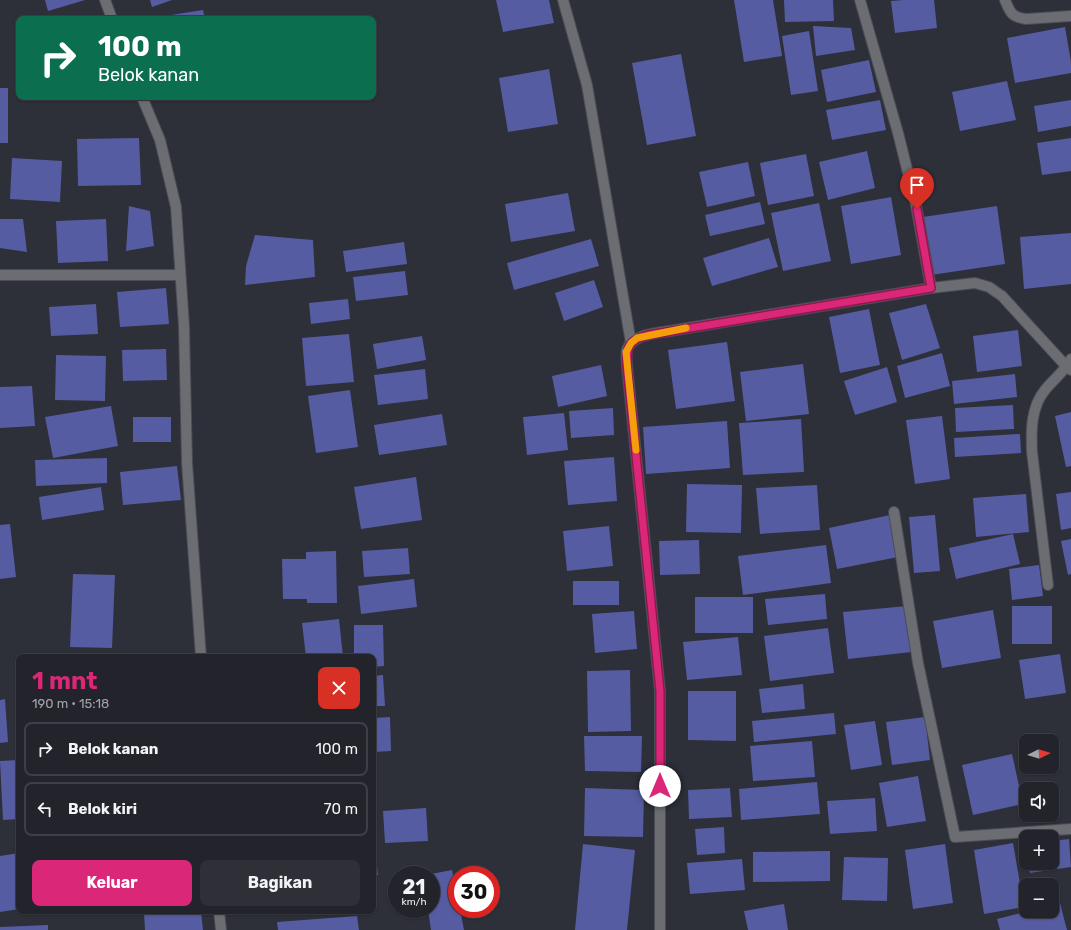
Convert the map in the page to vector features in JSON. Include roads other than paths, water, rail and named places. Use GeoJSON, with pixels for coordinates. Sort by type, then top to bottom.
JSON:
{"type":"FeatureCollection","features":[{"type":"Feature","properties":{"kind":"street"},"geometry":{"type":"LineString","coordinates":[[105,0],[111,16]]}},
{"type":"Feature","properties":{"kind":"street"},"geometry":{"type":"LineString","coordinates":[[563,0],[586,85],[631,343]]}},
{"type":"Feature","properties":{"kind":"street"},"geometry":{"type":"LineString","coordinates":[[860,0],[898,133],[916,205],[931,288]]}},
{"type":"Feature","properties":{"kind":"street"},"geometry":{"type":"LineString","coordinates":[[1005,0],[1010,12],[1019,18],[1026,19],[1071,16]]}},
{"type":"Feature","properties":{"kind":"street"},"geometry":{"type":"LineString","coordinates":[[143,100],[160,140],[176,207],[184,326],[187,463],[201,654]]}},
{"type":"Feature","properties":{"kind":"street"},"geometry":{"type":"LineString","coordinates":[[0,275],[180,275]]}},
{"type":"Feature","properties":{"kind":"street"},"geometry":{"type":"LineString","coordinates":[[660,930],[660,691],[627,366],[626,352],[631,343],[637,338],[676,330],[931,288],[975,283],[989,287],[1002,296],[1070,365],[1044,391],[1035,406],[1031,431],[1032,452],[1048,585]]}},
{"type":"Feature","properties":{"kind":"street"},"geometry":{"type":"LineString","coordinates":[[894,512],[918,663],[955,837],[1071,829]]}},
{"type":"Feature","properties":{"kind":"street"},"geometry":{"type":"LineString","coordinates":[[219,914],[221,930]]}}]}
